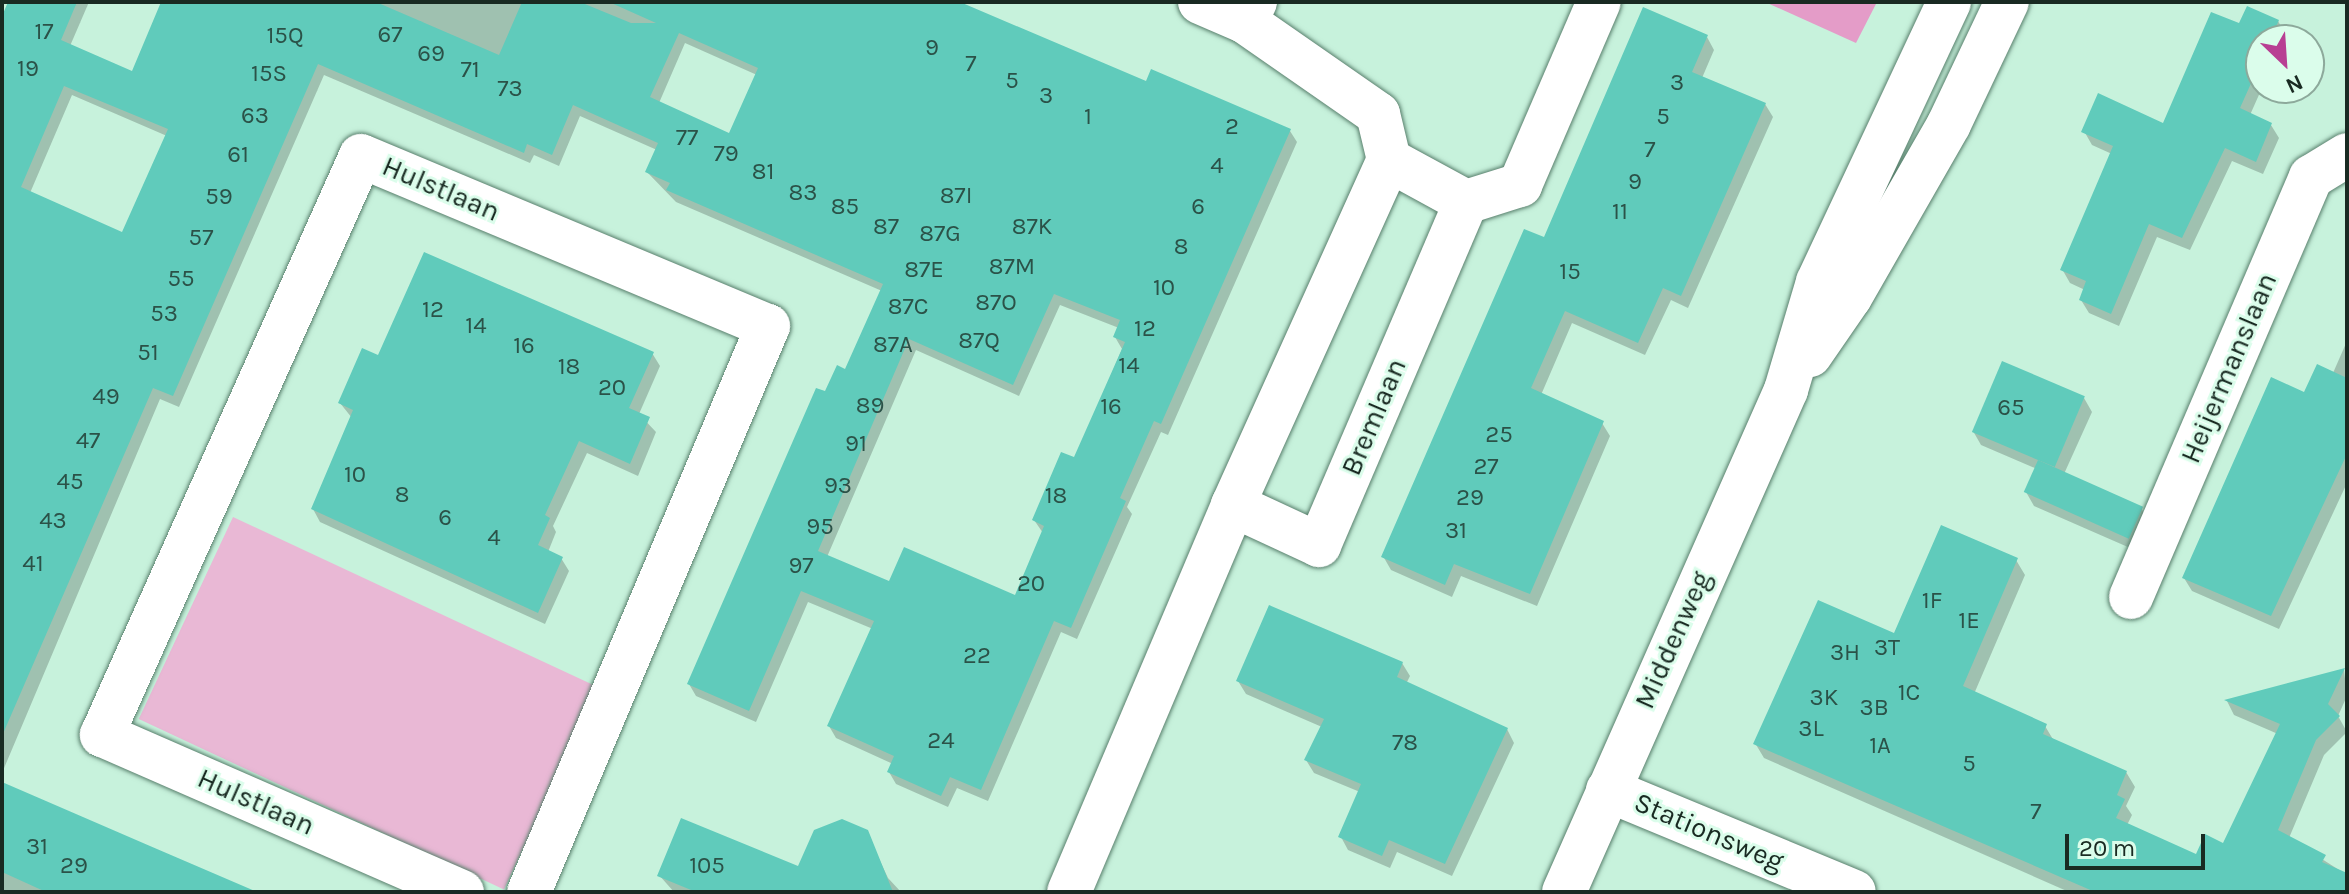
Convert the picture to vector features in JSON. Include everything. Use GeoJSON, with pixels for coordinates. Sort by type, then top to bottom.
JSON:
{"type":"FeatureCollection","features":[{"type":"Feature","properties":{"kind":"street"},"geometry":{"type":"LineString","coordinates":[[1069,892],[1233,505],[1389,160],[1378,114],[1249,12],[1200,2]]}},
{"type":"Feature","properties":{"kind":"street"},"geometry":{"type":"LineString","coordinates":[[1389,160],[1466,202],[1520,185],[1599,2]]}},
{"type":"Feature","properties":{"kind":"street","name":"Middenweg"},"geometry":{"type":"LineString","coordinates":[[1564,892],[1786,390],[1818,282],[1949,2]]}},
{"type":"Feature","properties":{"kind":"street","name":"Middenweg"},"geometry":{"type":"LineString","coordinates":[[1786,390],[1850,297],[1949,124],[2007,2]]}},
{"type":"Feature","properties":{"kind":"street","name":"Heijermanslaan"},"geometry":{"type":"LineString","coordinates":[[2131,597],[2311,177],[2347,155]]}},
{"type":"Feature","properties":{"kind":"street","name":"Hulstlaan"},"geometry":{"type":"LineString","coordinates":[[462,892],[102,735],[361,156],[768,326],[529,892]]}},
{"type":"Feature","properties":{"kind":"street","name":"Bremlaan"},"geometry":{"type":"LineString","coordinates":[[1233,505],[1319,545],[1466,202]]}},
{"type":"Feature","properties":{"kind":"street","name":"Stationsweg"},"geometry":{"type":"LineString","coordinates":[[1608,790],[1854,892]]}},
{"type":"Feature","properties":{"kind":"shaded area"},"geometry":{"type":"Polygon","coordinates":[[[1765,2],[1877,2],[1856,43],[1765,2]]]}},
{"type":"Feature","properties":{"kind":"shaded area"},"geometry":{"type":"Polygon","coordinates":[[[233,517],[598,687],[504,889],[139,719],[233,517]]]}},
{"type":"Feature","properties":{"kind":"building"},"geometry":{"type":"Polygon","coordinates":[[[8,2],[77,2],[61,40],[132,71],[161,2],[376,2],[499,55],[522,2],[580,2],[631,23],[656,23],[609,2],[960,2],[1146,81],[1151,69],[1291,129],[1161,424],[1154,421],[1120,498],[1126,501],[1071,628],[1054,621],[981,790],[950,777],[941,796],[887,772],[894,756],[827,726],[874,621],[801,591],[749,711],[687,684],[816,388],[825,391],[837,365],[845,369],[883,284],[666,190],[670,183],[645,172],[658,143],[573,105],[552,155],[527,144],[524,153],[318,64],[173,396],[153,388],[2,736],[2,16],[8,2]],[[679,33],[650,97],[729,133],[758,68],[679,33]],[[64,86],[21,187],[122,232],[168,129],[64,86]],[[1054,294],[1013,385],[909,339],[818,551],[889,581],[904,547],[1015,595],[1044,526],[1032,520],[1061,452],[1074,457],[1125,342],[1113,337],[1120,320],[1054,294]]]}},
{"type":"Feature","properties":{"kind":"building"},"geometry":{"type":"Polygon","coordinates":[[[2247,6],[2279,20],[2277,24],[2245,24],[2245,97],[2240,108],[2272,123],[2256,162],[2225,148],[2182,238],[2149,224],[2111,314],[2079,300],[2086,281],[2060,270],[2113,146],[2081,132],[2098,93],[2163,123],[2211,12],[2239,23],[2247,6]]]}},
{"type":"Feature","properties":{"kind":"building"},"geometry":{"type":"Polygon","coordinates":[[[1643,7],[1708,35],[1692,72],[1766,103],[1681,296],[1663,288],[1638,343],[1565,311],[1531,388],[1604,421],[1530,594],[1454,564],[1445,585],[1381,557],[1524,229],[1544,237],[1643,7]]]}},
{"type":"Feature","properties":{"kind":"building"},"geometry":{"type":"Polygon","coordinates":[[[424,252],[654,352],[629,408],[650,417],[630,464],[579,441],[545,515],[550,518],[538,545],[563,557],[538,613],[311,509],[353,410],[338,403],[362,348],[378,355],[424,252]]]}},
{"type":"Feature","properties":{"kind":"building"},"geometry":{"type":"Polygon","coordinates":[[[2002,361],[2085,396],[2055,467],[1972,432],[2002,361]]]}},
{"type":"Feature","properties":{"kind":"building"},"geometry":{"type":"Polygon","coordinates":[[[2317,364],[2347,378],[2347,454],[2271,616],[2182,578],[2271,377],[2304,392],[2317,364]]]}},
{"type":"Feature","properties":{"kind":"building"},"geometry":{"type":"Polygon","coordinates":[[[2038,460],[2143,507],[2129,539],[2024,492],[2038,460]]]}},
{"type":"Feature","properties":{"kind":"building"},"geometry":{"type":"Polygon","coordinates":[[[1941,525],[2018,558],[1963,686],[2047,724],[2043,734],[2127,771],[2117,795],[2125,799],[2116,818],[2196,854],[2205,834],[2223,843],[2280,724],[2224,700],[2345,668],[2328,704],[2340,716],[2316,740],[2278,830],[2326,855],[2322,862],[2347,873],[2347,892],[2095,892],[1753,744],[1818,600],[1894,633],[1941,525]]]}},
{"type":"Feature","properties":{"kind":"building"},"geometry":{"type":"Polygon","coordinates":[[[1269,605],[1403,662],[1397,677],[1508,728],[1445,864],[1389,840],[1382,856],[1338,837],[1361,784],[1304,760],[1324,719],[1236,681],[1269,605]]]}},
{"type":"Feature","properties":{"kind":"building"},"geometry":{"type":"Polygon","coordinates":[[[2,782],[257,892],[46,892],[2,872],[2,782]]]}},
{"type":"Feature","properties":{"kind":"building"},"geometry":{"type":"Polygon","coordinates":[[[681,818],[798,866],[814,830],[842,819],[868,830],[893,892],[696,892],[657,876],[681,818]]]}}]}
